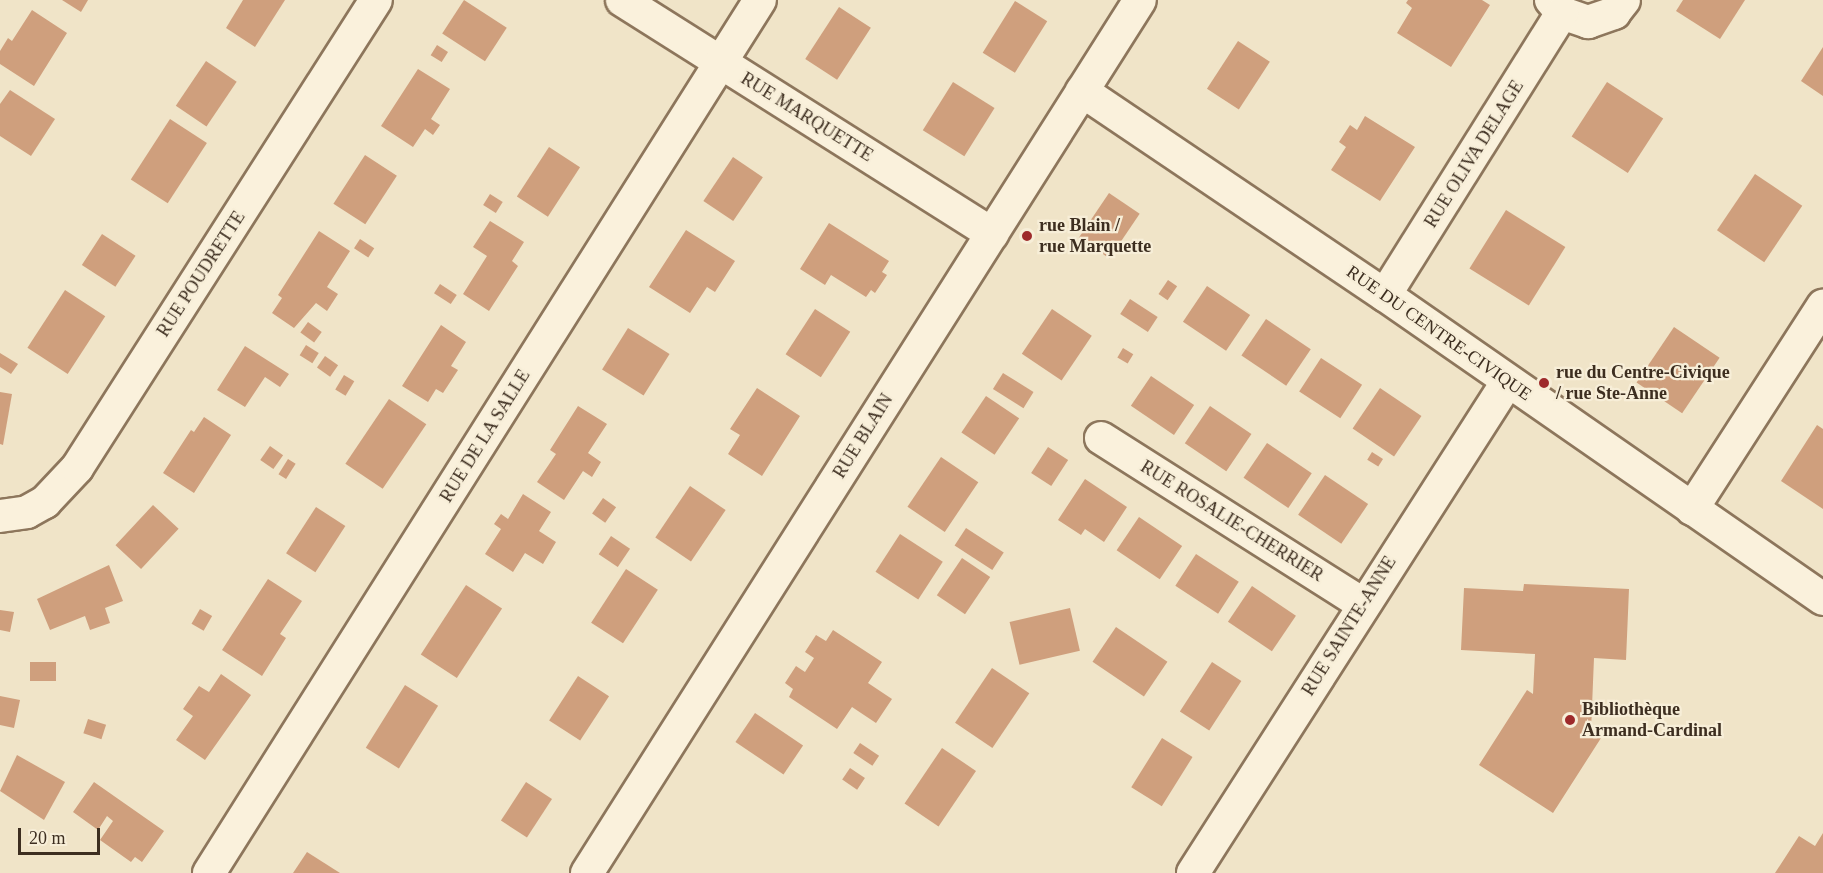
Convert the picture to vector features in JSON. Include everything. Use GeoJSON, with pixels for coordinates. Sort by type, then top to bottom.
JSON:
{"type":"FeatureCollection","features":[{"type":"Feature","properties":{"kind":"street","name":"RUE POUDRETTE"},"geometry":{"type":"LineString","coordinates":[[0,516],[27,512],[45,502],[77,468],[376,0]]}},
{"type":"Feature","properties":{"kind":"street","name":"RUE MARQUETTE"},"geometry":{"type":"LineString","coordinates":[[622,0],[992,234]]}},
{"type":"Feature","properties":{"kind":"street","name":"RUE DE LA SALLE"},"geometry":{"type":"LineString","coordinates":[[210,873],[760,0]]}},
{"type":"Feature","properties":{"kind":"street","name":"RUE BLAIN"},"geometry":{"type":"LineString","coordinates":[[587,873],[1140,0]]}},
{"type":"Feature","properties":{"kind":"street","name":"RUE OLIVA DELAGE"},"geometry":{"type":"LineString","coordinates":[[1385,295],[1557,6],[1581,21],[1602,20],[1624,0]]}},
{"type":"Feature","properties":{"kind":"street","name":"RUE DU CENTRE-CIVIQUE"},"geometry":{"type":"LineString","coordinates":[[1082,91],[1385,295],[1823,599]]}},
{"type":"Feature","properties":{"kind":"street"},"geometry":{"type":"LineString","coordinates":[[1692,509],[1823,306]]}},
{"type":"Feature","properties":{"kind":"street","name":"RUE SAINTE-ANNE"},"geometry":{"type":"LineString","coordinates":[[1193,873],[1363,604],[1508,381]]}},
{"type":"Feature","properties":{"kind":"street","name":"RUE ROSALIE-CHERRIER"},"geometry":{"type":"LineString","coordinates":[[1101,438],[1363,604]]}},
{"type":"Feature","properties":{"kind":"building"},"geometry":{"type":"Polygon","coordinates":[[[62,0],[88,0],[81,12],[62,0]]]}},
{"type":"Feature","properties":{"kind":"building"},"geometry":{"type":"Polygon","coordinates":[[[243,0],[285,0],[255,47],[226,28],[243,0]]]}},
{"type":"Feature","properties":{"kind":"building"},"geometry":{"type":"Polygon","coordinates":[[[464,0],[507,28],[485,61],[442,34],[464,0]]]}},
{"type":"Feature","properties":{"kind":"building"},"geometry":{"type":"Polygon","coordinates":[[[1408,0],[1482,0],[1490,5],[1451,67],[1397,33],[1412,8],[1406,3],[1408,0]]]}},
{"type":"Feature","properties":{"kind":"building"},"geometry":{"type":"Polygon","coordinates":[[[1683,0],[1745,0],[1720,39],[1676,11],[1683,0]]]}},
{"type":"Feature","properties":{"kind":"building"},"geometry":{"type":"Polygon","coordinates":[[[1015,1],[1047,21],[1015,73],[983,53],[1015,1]]]}},
{"type":"Feature","properties":{"kind":"building"},"geometry":{"type":"Polygon","coordinates":[[[839,7],[871,28],[837,80],[805,59],[839,7]]]}},
{"type":"Feature","properties":{"kind":"building"},"geometry":{"type":"Polygon","coordinates":[[[32,10],[67,33],[34,86],[0,64],[0,51],[8,38],[12,41],[32,10]]]}},
{"type":"Feature","properties":{"kind":"building"},"geometry":{"type":"Polygon","coordinates":[[[1238,41],[1270,62],[1239,110],[1207,89],[1238,41]]]}},
{"type":"Feature","properties":{"kind":"building"},"geometry":{"type":"Polygon","coordinates":[[[437,45],[448,52],[442,62],[431,55],[437,45]]]}},
{"type":"Feature","properties":{"kind":"building"},"geometry":{"type":"Polygon","coordinates":[[[1823,47],[1823,96],[1801,81],[1823,47]]]}},
{"type":"Feature","properties":{"kind":"building"},"geometry":{"type":"Polygon","coordinates":[[[206,61],[237,82],[206,126],[176,106],[206,61]]]}},
{"type":"Feature","properties":{"kind":"building"},"geometry":{"type":"Polygon","coordinates":[[[418,69],[450,89],[431,119],[440,125],[433,135],[425,129],[413,147],[381,126],[418,69]]]}},
{"type":"Feature","properties":{"kind":"building"},"geometry":{"type":"Polygon","coordinates":[[[953,82],[995,108],[964,156],[923,130],[953,82]]]}},
{"type":"Feature","properties":{"kind":"building"},"geometry":{"type":"Polygon","coordinates":[[[1607,82],[1663,118],[1628,173],[1572,137],[1607,82]]]}},
{"type":"Feature","properties":{"kind":"building"},"geometry":{"type":"Polygon","coordinates":[[[10,90],[55,119],[31,156],[0,136],[0,104],[10,90]]]}},
{"type":"Feature","properties":{"kind":"building"},"geometry":{"type":"Polygon","coordinates":[[[1365,116],[1415,147],[1380,201],[1331,170],[1346,147],[1339,142],[1350,125],[1357,130],[1365,116]]]}},
{"type":"Feature","properties":{"kind":"building"},"geometry":{"type":"Polygon","coordinates":[[[170,119],[207,143],[168,203],[131,179],[170,119]]]}},
{"type":"Feature","properties":{"kind":"building"},"geometry":{"type":"Polygon","coordinates":[[[549,147],[580,167],[548,217],[517,196],[549,147]]]}},
{"type":"Feature","properties":{"kind":"building"},"geometry":{"type":"Polygon","coordinates":[[[365,155],[397,176],[365,224],[333,204],[365,155]]]}},
{"type":"Feature","properties":{"kind":"building"},"geometry":{"type":"Polygon","coordinates":[[[733,157],[763,177],[733,221],[703,201],[733,157]]]}},
{"type":"Feature","properties":{"kind":"building"},"geometry":{"type":"Polygon","coordinates":[[[1755,174],[1802,206],[1764,262],[1717,230],[1755,174]]]}},
{"type":"Feature","properties":{"kind":"building"},"geometry":{"type":"Polygon","coordinates":[[[1109,193],[1140,214],[1109,258],[1079,238],[1109,193]]]}},
{"type":"Feature","properties":{"kind":"building"},"geometry":{"type":"Polygon","coordinates":[[[490,194],[503,202],[496,213],[483,205],[490,194]]]}},
{"type":"Feature","properties":{"kind":"building"},"geometry":{"type":"Polygon","coordinates":[[[1506,210],[1565,247],[1529,306],[1469,269],[1506,210]]]}},
{"type":"Feature","properties":{"kind":"building"},"geometry":{"type":"Polygon","coordinates":[[[490,221],[524,242],[512,261],[518,266],[489,311],[463,294],[487,256],[473,247],[490,221]]]}},
{"type":"Feature","properties":{"kind":"building"},"geometry":{"type":"Polygon","coordinates":[[[829,223],[889,261],[882,272],[887,275],[875,293],[871,290],[866,297],[831,275],[825,285],[800,269],[829,223]]]}},
{"type":"Feature","properties":{"kind":"building"},"geometry":{"type":"Polygon","coordinates":[[[686,230],[735,261],[715,292],[707,287],[690,313],[649,287],[686,230]]]}},
{"type":"Feature","properties":{"kind":"building"},"geometry":{"type":"Polygon","coordinates":[[[319,231],[350,251],[327,287],[338,294],[327,311],[316,303],[294,328],[272,313],[282,298],[278,295],[319,231]]]}},
{"type":"Feature","properties":{"kind":"building"},"geometry":{"type":"Polygon","coordinates":[[[102,234],[136,256],[115,287],[82,265],[102,234]]]}},
{"type":"Feature","properties":{"kind":"building"},"geometry":{"type":"Polygon","coordinates":[[[360,239],[374,248],[368,257],[354,248],[360,239]]]}},
{"type":"Feature","properties":{"kind":"building"},"geometry":{"type":"Polygon","coordinates":[[[1168,280],[1177,286],[1168,300],[1158,294],[1168,280]]]}},
{"type":"Feature","properties":{"kind":"building"},"geometry":{"type":"Polygon","coordinates":[[[440,284],[457,295],[451,304],[434,293],[440,284]]]}},
{"type":"Feature","properties":{"kind":"building"},"geometry":{"type":"Polygon","coordinates":[[[1207,286],[1250,315],[1226,351],[1183,322],[1207,286]]]}},
{"type":"Feature","properties":{"kind":"building"},"geometry":{"type":"Polygon","coordinates":[[[65,290],[105,316],[68,374],[27,348],[65,290]]]}},
{"type":"Feature","properties":{"kind":"building"},"geometry":{"type":"Polygon","coordinates":[[[1130,299],[1158,317],[1148,332],[1120,314],[1130,299]]]}},
{"type":"Feature","properties":{"kind":"building"},"geometry":{"type":"Polygon","coordinates":[[[815,309],[850,332],[821,377],[786,354],[815,309]]]}},
{"type":"Feature","properties":{"kind":"building"},"geometry":{"type":"Polygon","coordinates":[[[1052,309],[1092,336],[1062,381],[1022,354],[1052,309]]]}},
{"type":"Feature","properties":{"kind":"building"},"geometry":{"type":"Polygon","coordinates":[[[1266,319],[1311,349],[1286,386],[1241,355],[1266,319]]]}},
{"type":"Feature","properties":{"kind":"building"},"geometry":{"type":"Polygon","coordinates":[[[308,322],[322,332],[314,343],[300,333],[308,322]]]}},
{"type":"Feature","properties":{"kind":"building"},"geometry":{"type":"Polygon","coordinates":[[[441,325],[466,342],[451,366],[458,370],[443,393],[436,389],[428,402],[402,386],[441,325]]]}},
{"type":"Feature","properties":{"kind":"building"},"geometry":{"type":"Polygon","coordinates":[[[1674,327],[1720,358],[1682,413],[1637,383],[1674,327]]]}},
{"type":"Feature","properties":{"kind":"building"},"geometry":{"type":"Polygon","coordinates":[[[628,328],[670,354],[644,396],[602,370],[628,328]]]}},
{"type":"Feature","properties":{"kind":"building"},"geometry":{"type":"Polygon","coordinates":[[[306,345],[319,353],[312,363],[300,355],[306,345]]]}},
{"type":"Feature","properties":{"kind":"building"},"geometry":{"type":"Polygon","coordinates":[[[245,346],[289,374],[280,387],[265,377],[245,407],[217,390],[245,346]]]}},
{"type":"Feature","properties":{"kind":"building"},"geometry":{"type":"Polygon","coordinates":[[[1123,348],[1133,354],[1128,364],[1117,357],[1123,348]]]}},
{"type":"Feature","properties":{"kind":"building"},"geometry":{"type":"Polygon","coordinates":[[[0,353],[18,364],[11,374],[0,367],[0,353]]]}},
{"type":"Feature","properties":{"kind":"building"},"geometry":{"type":"Polygon","coordinates":[[[325,356],[338,365],[330,377],[317,367],[325,356]]]}},
{"type":"Feature","properties":{"kind":"building"},"geometry":{"type":"Polygon","coordinates":[[[1321,358],[1362,385],[1340,418],[1299,392],[1321,358]]]}},
{"type":"Feature","properties":{"kind":"building"},"geometry":{"type":"Polygon","coordinates":[[[1003,373],[1034,392],[1023,408],[993,389],[1003,373]]]}},
{"type":"Feature","properties":{"kind":"building"},"geometry":{"type":"Polygon","coordinates":[[[344,375],[354,381],[346,396],[335,390],[344,375]]]}},
{"type":"Feature","properties":{"kind":"building"},"geometry":{"type":"Polygon","coordinates":[[[1151,376],[1194,405],[1174,435],[1131,406],[1151,376]]]}},
{"type":"Feature","properties":{"kind":"building"},"geometry":{"type":"Polygon","coordinates":[[[757,388],[800,416],[762,476],[728,454],[740,435],[730,429],[757,388]]]}},
{"type":"Feature","properties":{"kind":"building"},"geometry":{"type":"Polygon","coordinates":[[[1380,388],[1421,416],[1394,457],[1353,429],[1380,388]]]}},
{"type":"Feature","properties":{"kind":"building"},"geometry":{"type":"Polygon","coordinates":[[[0,392],[12,394],[3,445],[0,444],[0,392]]]}},
{"type":"Feature","properties":{"kind":"building"},"geometry":{"type":"Polygon","coordinates":[[[986,396],[1019,418],[995,455],[961,432],[986,396]]]}},
{"type":"Feature","properties":{"kind":"building"},"geometry":{"type":"Polygon","coordinates":[[[389,399],[426,424],[383,489],[345,464],[389,399]]]}},
{"type":"Feature","properties":{"kind":"building"},"geometry":{"type":"Polygon","coordinates":[[[578,406],[607,424],[588,453],[601,462],[592,477],[583,471],[564,500],[537,482],[556,454],[550,450],[578,406]]]}},
{"type":"Feature","properties":{"kind":"building"},"geometry":{"type":"Polygon","coordinates":[[[1210,406],[1251,434],[1226,471],[1185,443],[1210,406]]]}},
{"type":"Feature","properties":{"kind":"building"},"geometry":{"type":"Polygon","coordinates":[[[204,417],[231,435],[194,493],[163,473],[191,430],[194,432],[204,417]]]}},
{"type":"Feature","properties":{"kind":"building"},"geometry":{"type":"Polygon","coordinates":[[[1817,425],[1823,429],[1823,509],[1781,481],[1817,425]]]}},
{"type":"Feature","properties":{"kind":"building"},"geometry":{"type":"Polygon","coordinates":[[[1267,443],[1312,473],[1288,508],[1244,478],[1267,443]]]}},
{"type":"Feature","properties":{"kind":"building"},"geometry":{"type":"Polygon","coordinates":[[[270,446],[283,455],[273,469],[260,460],[270,446]]]}},
{"type":"Feature","properties":{"kind":"building"},"geometry":{"type":"Polygon","coordinates":[[[1048,447],[1068,460],[1051,486],[1031,473],[1048,447]]]}},
{"type":"Feature","properties":{"kind":"building"},"geometry":{"type":"Polygon","coordinates":[[[1372,452],[1383,459],[1378,467],[1367,460],[1372,452]]]}},
{"type":"Feature","properties":{"kind":"building"},"geometry":{"type":"Polygon","coordinates":[[[941,457],[978,482],[945,532],[907,507],[941,457]]]}},
{"type":"Feature","properties":{"kind":"building"},"geometry":{"type":"Polygon","coordinates":[[[288,459],[296,464],[286,479],[278,474],[288,459]]]}},
{"type":"Feature","properties":{"kind":"building"},"geometry":{"type":"Polygon","coordinates":[[[1325,475],[1368,504],[1341,544],[1298,515],[1325,475]]]}},
{"type":"Feature","properties":{"kind":"building"},"geometry":{"type":"Polygon","coordinates":[[[1085,479],[1127,507],[1104,542],[1085,529],[1081,535],[1058,520],[1085,479]]]}},
{"type":"Feature","properties":{"kind":"building"},"geometry":{"type":"Polygon","coordinates":[[[690,486],[726,510],[691,561],[655,537],[690,486]]]}},
{"type":"Feature","properties":{"kind":"building"},"geometry":{"type":"Polygon","coordinates":[[[523,494],[551,512],[539,531],[556,542],[543,564],[525,553],[513,572],[485,554],[501,529],[494,524],[501,514],[508,519],[523,494]]]}},
{"type":"Feature","properties":{"kind":"building"},"geometry":{"type":"Polygon","coordinates":[[[603,498],[616,507],[605,523],[592,514],[603,498]]]}},
{"type":"Feature","properties":{"kind":"building"},"geometry":{"type":"Polygon","coordinates":[[[153,505],[179,529],[141,569],[115,545],[153,505]]]}},
{"type":"Feature","properties":{"kind":"building"},"geometry":{"type":"Polygon","coordinates":[[[316,507],[345,526],[315,572],[286,553],[316,507]]]}},
{"type":"Feature","properties":{"kind":"building"},"geometry":{"type":"Polygon","coordinates":[[[1139,517],[1182,546],[1160,579],[1117,550],[1139,517]]]}},
{"type":"Feature","properties":{"kind":"building"},"geometry":{"type":"Polygon","coordinates":[[[966,528],[1004,553],[992,570],[955,546],[966,528]]]}},
{"type":"Feature","properties":{"kind":"building"},"geometry":{"type":"Polygon","coordinates":[[[900,534],[943,562],[918,600],[875,572],[900,534]]]}},
{"type":"Feature","properties":{"kind":"building"},"geometry":{"type":"Polygon","coordinates":[[[611,536],[630,549],[618,567],[599,554],[611,536]]]}},
{"type":"Feature","properties":{"kind":"building"},"geometry":{"type":"Polygon","coordinates":[[[1196,554],[1239,582],[1218,614],[1175,586],[1196,554]]]}},
{"type":"Feature","properties":{"kind":"building"},"geometry":{"type":"Polygon","coordinates":[[[962,558],[990,577],[965,614],[937,595],[962,558]]]}},
{"type":"Feature","properties":{"kind":"building"},"geometry":{"type":"Polygon","coordinates":[[[109,565],[123,601],[105,608],[110,623],[90,630],[85,616],[50,630],[37,599],[109,565]]]}},
{"type":"Feature","properties":{"kind":"building"},"geometry":{"type":"Polygon","coordinates":[[[626,569],[658,590],[623,643],[591,623],[626,569]]]}},
{"type":"Feature","properties":{"kind":"building"},"geometry":{"type":"Polygon","coordinates":[[[268,579],[302,601],[280,634],[286,638],[262,676],[222,650],[268,579]]]}},
{"type":"Feature","properties":{"kind":"building"},"geometry":{"type":"Polygon","coordinates":[[[1524,584],[1629,589],[1626,660],[1594,658],[1591,731],[1601,738],[1553,813],[1479,765],[1527,690],[1533,694],[1535,654],[1461,650],[1464,588],[1523,591],[1524,584]]]}},
{"type":"Feature","properties":{"kind":"building"},"geometry":{"type":"Polygon","coordinates":[[[466,585],[502,608],[457,678],[421,655],[466,585]]]}},
{"type":"Feature","properties":{"kind":"building"},"geometry":{"type":"Polygon","coordinates":[[[1252,586],[1296,616],[1272,651],[1228,622],[1252,586]]]}},
{"type":"Feature","properties":{"kind":"building"},"geometry":{"type":"Polygon","coordinates":[[[1070,608],[1080,651],[1019,665],[1010,622],[1070,608]]]}},
{"type":"Feature","properties":{"kind":"building"},"geometry":{"type":"Polygon","coordinates":[[[200,609],[212,616],[204,631],[192,624],[200,609]]]}},
{"type":"Feature","properties":{"kind":"building"},"geometry":{"type":"Polygon","coordinates":[[[0,610],[14,612],[10,632],[0,630],[0,610]]]}},
{"type":"Feature","properties":{"kind":"building"},"geometry":{"type":"Polygon","coordinates":[[[1116,627],[1167,662],[1144,696],[1093,662],[1116,627]]]}},
{"type":"Feature","properties":{"kind":"building"},"geometry":{"type":"Polygon","coordinates":[[[833,630],[882,662],[868,683],[892,699],[876,723],[852,707],[837,729],[789,697],[793,689],[785,683],[796,666],[805,672],[814,658],[805,652],[816,635],[826,641],[833,630]]]}},
{"type":"Feature","properties":{"kind":"building"},"geometry":{"type":"Polygon","coordinates":[[[30,662],[56,662],[56,681],[30,681],[30,662]]]}},
{"type":"Feature","properties":{"kind":"building"},"geometry":{"type":"Polygon","coordinates":[[[1212,662],[1241,681],[1209,731],[1180,711],[1212,662]]]}},
{"type":"Feature","properties":{"kind":"building"},"geometry":{"type":"Polygon","coordinates":[[[992,668],[1029,693],[992,748],[955,723],[992,668]]]}},
{"type":"Feature","properties":{"kind":"building"},"geometry":{"type":"Polygon","coordinates":[[[221,674],[251,695],[205,760],[176,740],[193,716],[183,709],[199,686],[209,692],[221,674]]]}},
{"type":"Feature","properties":{"kind":"building"},"geometry":{"type":"Polygon","coordinates":[[[578,676],[609,696],[580,741],[549,720],[578,676]]]}},
{"type":"Feature","properties":{"kind":"building"},"geometry":{"type":"Polygon","coordinates":[[[405,685],[438,706],[399,768],[366,748],[405,685]]]}},
{"type":"Feature","properties":{"kind":"building"},"geometry":{"type":"Polygon","coordinates":[[[0,696],[20,700],[14,728],[0,725],[0,696]]]}},
{"type":"Feature","properties":{"kind":"building"},"geometry":{"type":"Polygon","coordinates":[[[755,713],[803,745],[784,774],[735,742],[755,713]]]}},
{"type":"Feature","properties":{"kind":"building"},"geometry":{"type":"Polygon","coordinates":[[[88,719],[106,725],[101,739],[83,733],[88,719]]]}},
{"type":"Feature","properties":{"kind":"building"},"geometry":{"type":"Polygon","coordinates":[[[1162,738],[1193,757],[1162,806],[1131,787],[1162,738]]]}},
{"type":"Feature","properties":{"kind":"building"},"geometry":{"type":"Polygon","coordinates":[[[860,743],[879,756],[872,766],[853,753],[860,743]]]}},
{"type":"Feature","properties":{"kind":"building"},"geometry":{"type":"Polygon","coordinates":[[[942,748],[976,771],[939,826],[905,804],[942,748]]]}},
{"type":"Feature","properties":{"kind":"building"},"geometry":{"type":"Polygon","coordinates":[[[17,755],[65,782],[44,820],[0,791],[17,755]]]}},
{"type":"Feature","properties":{"kind":"building"},"geometry":{"type":"Polygon","coordinates":[[[850,768],[865,778],[857,790],[842,780],[850,768]]]}},
{"type":"Feature","properties":{"kind":"building"},"geometry":{"type":"Polygon","coordinates":[[[94,782],[164,831],[142,862],[135,857],[131,862],[100,840],[113,821],[107,816],[98,830],[73,812],[94,782]]]}},
{"type":"Feature","properties":{"kind":"building"},"geometry":{"type":"Polygon","coordinates":[[[526,782],[552,799],[527,837],[501,821],[526,782]]]}},
{"type":"Feature","properties":{"kind":"building"},"geometry":{"type":"Polygon","coordinates":[[[1823,833],[1823,873],[1775,873],[1799,836],[1815,846],[1823,833]]]}},
{"type":"Feature","properties":{"kind":"building"},"geometry":{"type":"Polygon","coordinates":[[[307,852],[340,873],[293,873],[307,852]]]}},
{"type":"Feature","properties":{"kind":"place","name":"rue Blain / rue Marquette"},"geometry":{"type":"Point","coordinates":[1027,236]}},
{"type":"Feature","properties":{"kind":"place","name":"rue du Centre-Civique / rue Ste-Anne"},"geometry":{"type":"Point","coordinates":[1544,383]}},
{"type":"Feature","properties":{"kind":"place","name":"Bibliothèque Armand-Cardinal"},"geometry":{"type":"Point","coordinates":[1570,720]}}]}
